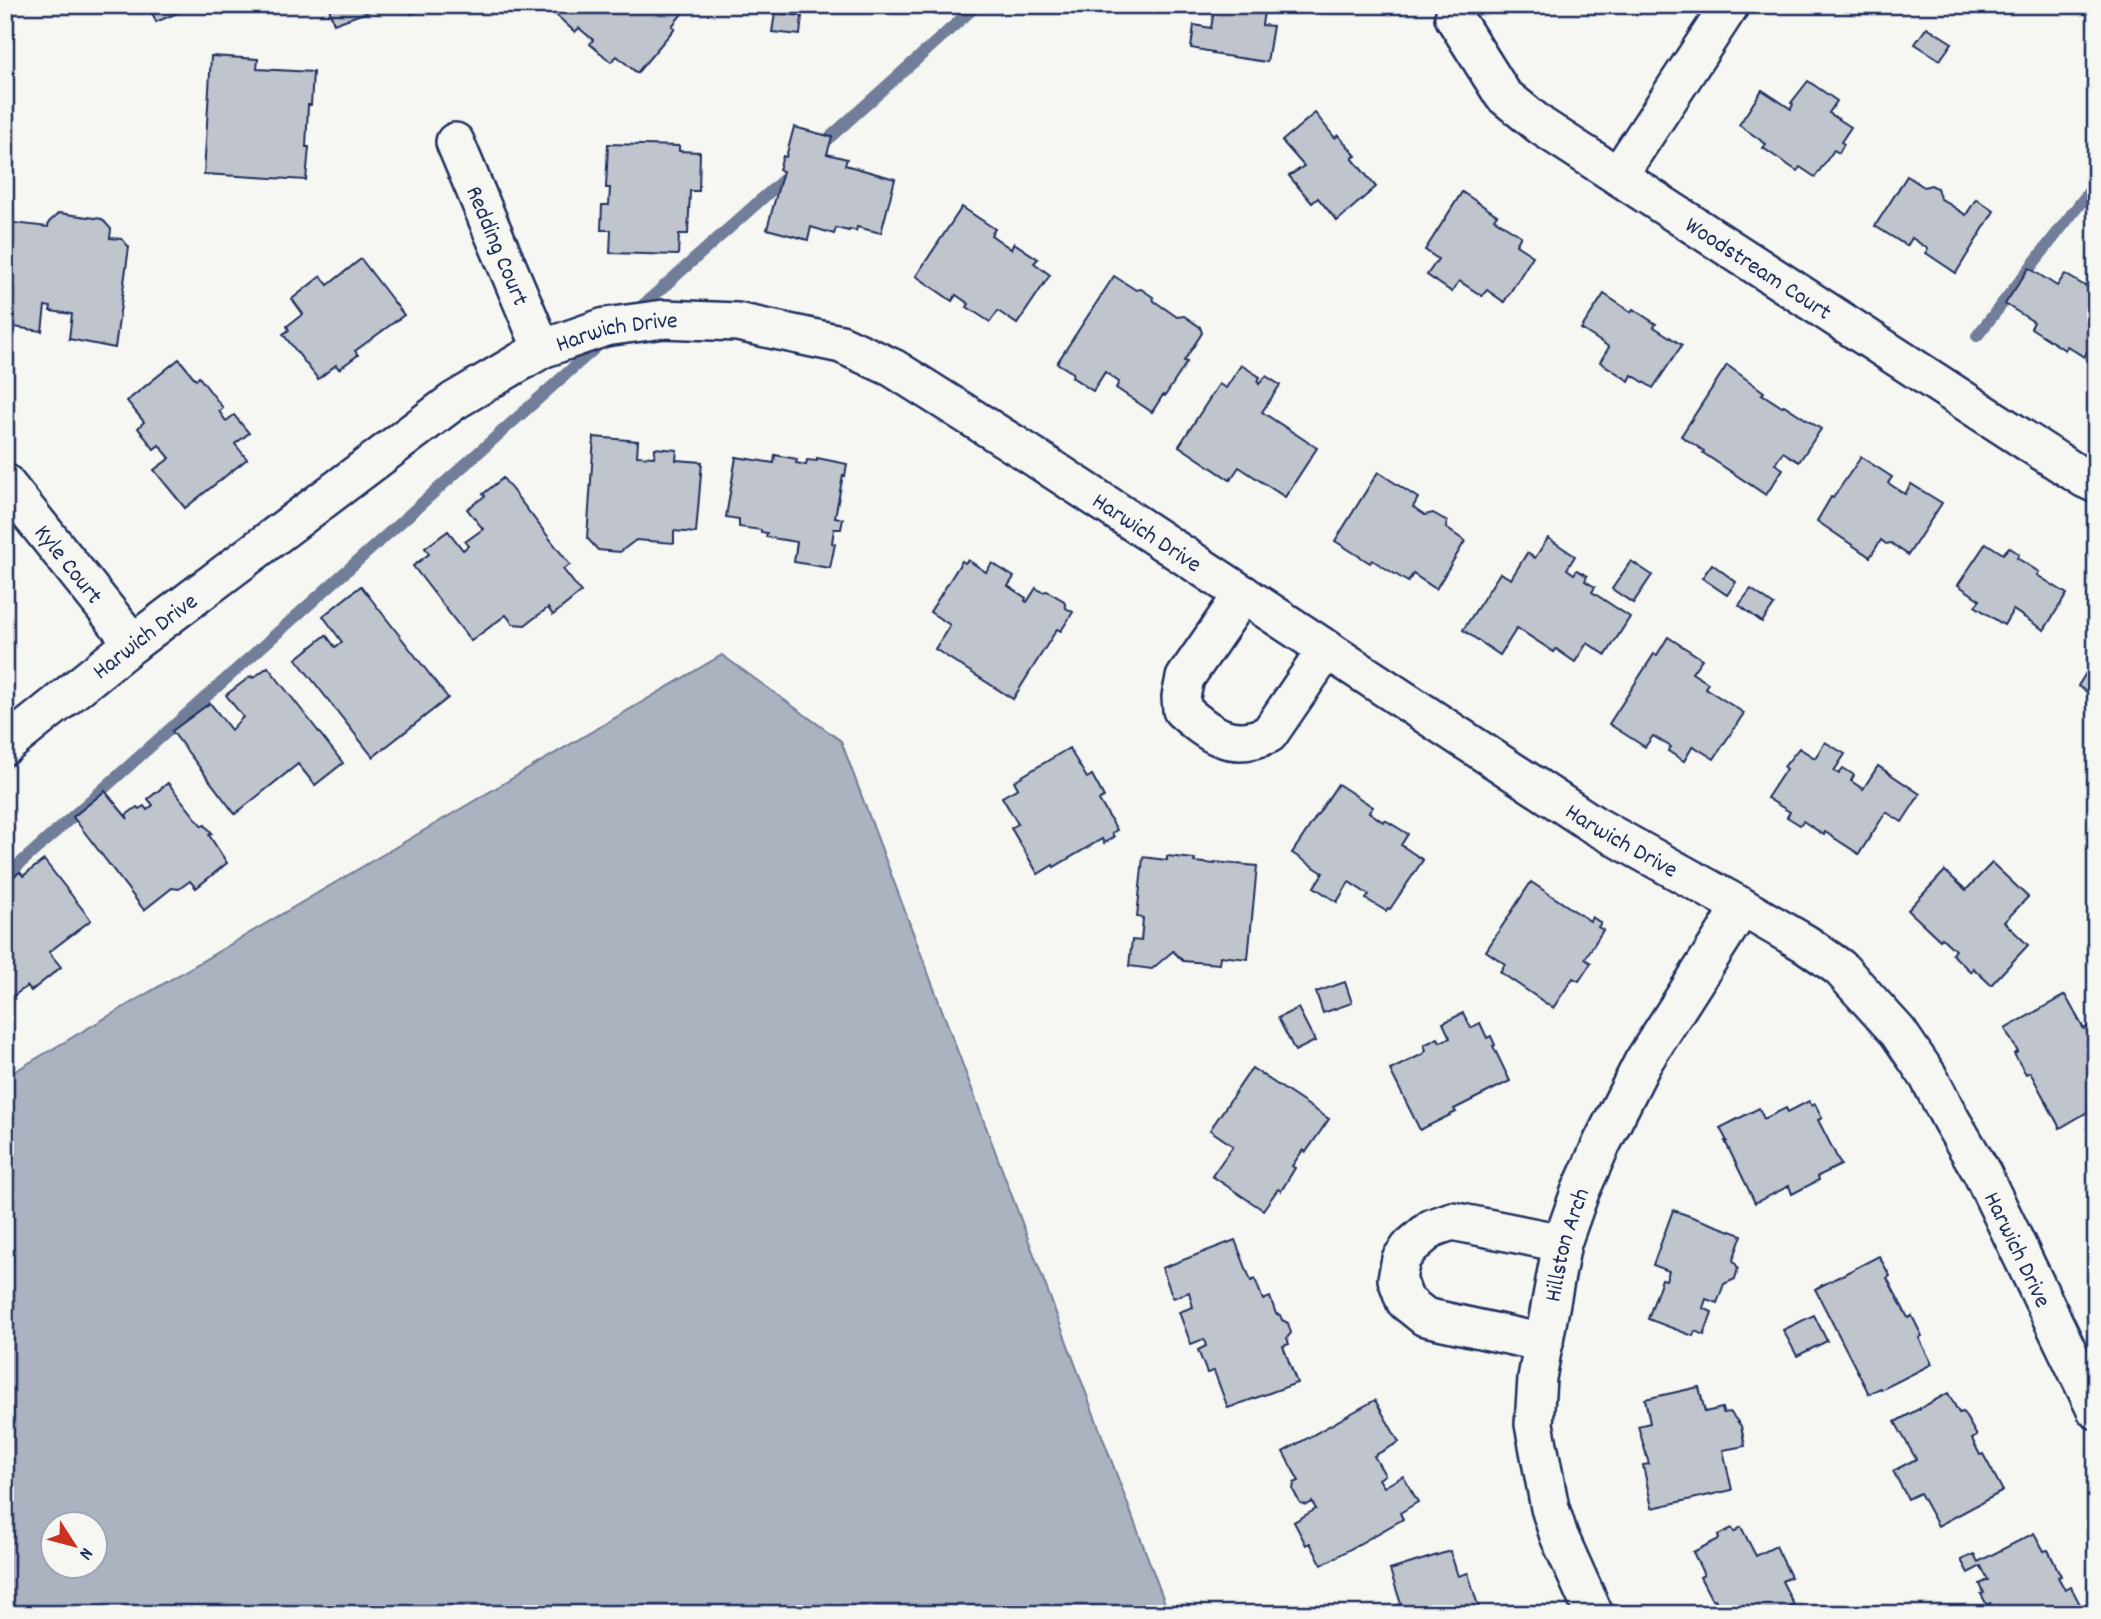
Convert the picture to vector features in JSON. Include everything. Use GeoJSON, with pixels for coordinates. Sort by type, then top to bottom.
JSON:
{"type":"FeatureCollection","features":[{"type":"Feature","properties":{"kind":"street"},"geometry":{"type":"LineString","coordinates":[[1618,176],[1730,5]]}},
{"type":"Feature","properties":{"kind":"street","name":"Woodstream Court"},"geometry":{"type":"LineString","coordinates":[[1454,17],[1503,95],[1541,126],[2073,472],[2096,484]]}},
{"type":"Feature","properties":{"kind":"street","name":"Redding Court"},"geometry":{"type":"LineString","coordinates":[[455,142],[542,349]]}},
{"type":"Feature","properties":{"kind":"street","name":"Harwich Drive"},"geometry":{"type":"LineString","coordinates":[[5,746],[133,643],[454,401],[542,349],[605,327],[664,319],[737,322],[841,344],[893,368],[1039,460],[1594,825],[1806,944],[1840,968],[1898,1032],[1928,1076],[1982,1173],[2096,1410]]}},
{"type":"Feature","properties":{"kind":"street","name":"Kyle Court"},"geometry":{"type":"LineString","coordinates":[[5,483],[133,643]]}},
{"type":"Feature","properties":{"kind":"street"},"geometry":{"type":"LineString","coordinates":[[1243,594],[1185,678],[1181,697],[1182,710],[1210,733],[1234,742],[1256,740],[1269,734],[1327,649]]}},
{"type":"Feature","properties":{"kind":"street","name":"Hillston Arch"},"geometry":{"type":"LineString","coordinates":[[1594,1614],[1559,1536],[1550,1508],[1534,1424],[1537,1378],[1562,1243],[1591,1167],[1643,1062],[1742,907]]}},
{"type":"Feature","properties":{"kind":"street"},"geometry":{"type":"LineString","coordinates":[[1544,1343],[1425,1317],[1405,1301],[1397,1279],[1401,1258],[1410,1247],[1432,1228],[1452,1222],[1562,1243]]}},
{"type":"Feature","properties":{"kind":"shaded area"},"geometry":{"type":"Polygon","coordinates":[[[722,655],[841,741],[1169,1614],[5,1614],[5,1077],[722,655]]]}},
{"type":"Feature","properties":{"kind":"building"},"geometry":{"type":"Polygon","coordinates":[[[149,5],[185,5],[187,9],[156,22],[149,5]]]}},
{"type":"Feature","properties":{"kind":"building"},"geometry":{"type":"Polygon","coordinates":[[[328,5],[386,5],[334,24],[328,5]]]}},
{"type":"Feature","properties":{"kind":"building"},"geometry":{"type":"Polygon","coordinates":[[[408,5],[436,5],[411,14],[408,5]]]}},
{"type":"Feature","properties":{"kind":"building"},"geometry":{"type":"Polygon","coordinates":[[[545,5],[689,5],[672,26],[675,28],[637,73],[617,56],[611,62],[590,44],[593,40],[579,28],[575,32],[545,5]]]}},
{"type":"Feature","properties":{"kind":"building"},"geometry":{"type":"Polygon","coordinates":[[[1215,5],[1265,5],[1262,25],[1273,26],[1267,62],[1191,48],[1194,25],[1211,28],[1215,5]]]}},
{"type":"Feature","properties":{"kind":"building"},"geometry":{"type":"Polygon","coordinates":[[[775,13],[802,16],[800,35],[772,32],[775,13]]]}},
{"type":"Feature","properties":{"kind":"building"},"geometry":{"type":"Polygon","coordinates":[[[1927,27],[1952,43],[1940,60],[1915,44],[1927,27]]]}},
{"type":"Feature","properties":{"kind":"building"},"geometry":{"type":"Polygon","coordinates":[[[211,56],[258,59],[257,69],[313,72],[311,105],[308,105],[306,147],[309,147],[306,180],[204,174],[211,56]]]}},
{"type":"Feature","properties":{"kind":"building"},"geometry":{"type":"Polygon","coordinates":[[[1808,81],[1837,101],[1829,113],[1851,127],[1841,142],[1844,144],[1839,153],[1834,150],[1815,177],[1800,167],[1797,171],[1763,148],[1766,144],[1739,125],[1762,90],[1791,109],[1791,103],[1808,81]]]}},
{"type":"Feature","properties":{"kind":"building"},"geometry":{"type":"Polygon","coordinates":[[[1315,113],[1335,138],[1338,135],[1356,156],[1352,158],[1376,187],[1337,221],[1318,198],[1312,203],[1289,176],[1304,166],[1282,141],[1315,113]]]}},
{"type":"Feature","properties":{"kind":"building"},"geometry":{"type":"Polygon","coordinates":[[[794,127],[832,137],[827,154],[847,159],[845,165],[895,179],[881,233],[857,227],[856,231],[836,228],[834,234],[811,227],[808,240],[767,229],[783,171],[779,170],[783,156],[786,157],[794,127]]]}},
{"type":"Feature","properties":{"kind":"building"},"geometry":{"type":"Polygon","coordinates":[[[608,144],[679,146],[679,151],[700,152],[699,191],[690,191],[688,234],[679,234],[678,255],[610,253],[611,230],[601,230],[602,205],[609,205],[610,188],[606,188],[608,144]]]}},
{"type":"Feature","properties":{"kind":"building"},"geometry":{"type":"Polygon","coordinates":[[[1907,176],[1924,187],[1931,185],[1937,188],[1940,198],[1966,215],[1976,199],[1994,211],[1956,273],[1926,253],[1928,249],[1912,238],[1907,246],[1875,226],[1907,176]]]}},
{"type":"Feature","properties":{"kind":"building"},"geometry":{"type":"Polygon","coordinates":[[[1462,192],[1497,215],[1494,219],[1521,236],[1516,245],[1533,256],[1504,302],[1487,290],[1482,296],[1459,281],[1452,292],[1427,275],[1438,259],[1425,250],[1462,192]]]}},
{"type":"Feature","properties":{"kind":"building"},"geometry":{"type":"Polygon","coordinates":[[[962,207],[995,229],[991,235],[1011,249],[1014,243],[1038,259],[1034,263],[1050,275],[1017,324],[998,311],[990,322],[967,307],[969,304],[956,295],[952,301],[916,276],[962,207]]]}},
{"type":"Feature","properties":{"kind":"building"},"geometry":{"type":"Polygon","coordinates":[[[59,213],[102,219],[111,229],[110,238],[122,239],[129,247],[115,348],[69,339],[72,314],[50,311],[51,307],[45,306],[42,331],[13,327],[14,320],[5,319],[6,222],[48,227],[49,222],[59,213]]]}},
{"type":"Feature","properties":{"kind":"building"},"geometry":{"type":"Polygon","coordinates":[[[361,259],[404,315],[355,351],[358,355],[339,369],[336,365],[318,379],[283,334],[289,330],[287,326],[303,314],[292,299],[321,276],[328,285],[361,259]]]}},
{"type":"Feature","properties":{"kind":"building"},"geometry":{"type":"Polygon","coordinates":[[[2029,268],[2057,286],[2065,274],[2085,286],[2096,274],[2096,338],[2084,357],[2067,346],[2065,350],[2031,328],[2034,322],[2005,304],[2029,268]]]}},
{"type":"Feature","properties":{"kind":"building"},"geometry":{"type":"Polygon","coordinates":[[[1114,276],[1136,290],[1141,289],[1177,317],[1184,316],[1200,327],[1202,333],[1184,361],[1187,362],[1152,412],[1116,388],[1119,382],[1105,372],[1093,391],[1057,363],[1114,276]]]}},
{"type":"Feature","properties":{"kind":"building"},"geometry":{"type":"Polygon","coordinates":[[[1604,294],[1656,324],[1654,327],[1682,345],[1653,388],[1632,375],[1629,381],[1600,362],[1609,347],[1581,329],[1604,294]]]}},
{"type":"Feature","properties":{"kind":"building"},"geometry":{"type":"Polygon","coordinates":[[[179,359],[196,380],[199,377],[223,408],[219,411],[226,421],[234,415],[249,433],[235,444],[247,459],[185,508],[154,470],[170,458],[159,445],[154,449],[138,428],[144,422],[127,401],[179,359]]]}},
{"type":"Feature","properties":{"kind":"building"},"geometry":{"type":"Polygon","coordinates":[[[1241,365],[1260,377],[1257,381],[1259,384],[1266,376],[1280,385],[1262,412],[1317,448],[1285,497],[1239,467],[1230,480],[1179,446],[1219,384],[1226,388],[1241,365]]]}},
{"type":"Feature","properties":{"kind":"building"},"geometry":{"type":"Polygon","coordinates":[[[1727,365],[1764,392],[1762,394],[1821,429],[1799,462],[1783,452],[1775,464],[1783,469],[1766,495],[1681,436],[1727,365]]]}},
{"type":"Feature","properties":{"kind":"building"},"geometry":{"type":"Polygon","coordinates":[[[594,437],[638,441],[637,456],[654,457],[655,448],[677,450],[676,460],[702,462],[696,533],[674,531],[674,543],[636,540],[620,552],[598,550],[587,538],[594,437]]]}},
{"type":"Feature","properties":{"kind":"building"},"geometry":{"type":"Polygon","coordinates":[[[775,455],[797,459],[796,463],[806,465],[807,460],[817,461],[817,458],[847,464],[835,517],[843,519],[841,529],[834,529],[832,543],[835,544],[830,568],[794,562],[797,542],[766,537],[767,533],[761,530],[739,527],[739,519],[726,517],[736,457],[774,463],[775,455]]]}},
{"type":"Feature","properties":{"kind":"building"},"geometry":{"type":"Polygon","coordinates":[[[1861,457],[1892,477],[1888,483],[1905,494],[1911,484],[1942,503],[1908,555],[1891,543],[1886,544],[1881,540],[1870,557],[1817,521],[1861,457]]]}},
{"type":"Feature","properties":{"kind":"building"},"geometry":{"type":"Polygon","coordinates":[[[1378,472],[1418,498],[1413,507],[1425,515],[1433,513],[1447,521],[1446,528],[1465,541],[1436,589],[1413,574],[1408,582],[1335,541],[1378,472]]]}},
{"type":"Feature","properties":{"kind":"building"},"geometry":{"type":"Polygon","coordinates":[[[503,478],[570,565],[563,569],[581,592],[553,615],[548,608],[525,625],[513,624],[506,615],[471,641],[413,566],[429,554],[425,548],[448,531],[463,550],[468,546],[465,542],[483,529],[467,509],[503,478]]]}},
{"type":"Feature","properties":{"kind":"building"},"geometry":{"type":"Polygon","coordinates":[[[1548,538],[1575,556],[1567,569],[1574,574],[1577,570],[1587,576],[1585,581],[1595,587],[1592,592],[1630,617],[1606,655],[1587,643],[1575,662],[1517,628],[1500,655],[1463,630],[1500,573],[1511,579],[1527,553],[1535,558],[1548,538]]]}},
{"type":"Feature","properties":{"kind":"building"},"geometry":{"type":"Polygon","coordinates":[[[1986,543],[2003,554],[2009,547],[2019,554],[2017,558],[2039,572],[2037,575],[2067,594],[2044,630],[2013,610],[2004,625],[1975,606],[1980,600],[1958,585],[1986,543]]]}},
{"type":"Feature","properties":{"kind":"building"},"geometry":{"type":"Polygon","coordinates":[[[968,560],[986,572],[992,563],[1014,577],[1008,586],[1026,598],[1027,602],[1036,588],[1064,601],[1066,608],[1073,612],[1061,631],[1057,629],[1013,699],[935,649],[950,625],[930,612],[962,561],[965,563],[968,560]]]}},
{"type":"Feature","properties":{"kind":"building"},"geometry":{"type":"Polygon","coordinates":[[[1631,561],[1652,575],[1633,603],[1612,589],[1631,561]]]}},
{"type":"Feature","properties":{"kind":"building"},"geometry":{"type":"Polygon","coordinates":[[[1712,564],[1736,582],[1727,595],[1702,578],[1712,564]]]}},
{"type":"Feature","properties":{"kind":"building"},"geometry":{"type":"Polygon","coordinates":[[[361,586],[448,698],[373,757],[296,659],[326,635],[335,647],[342,642],[323,616],[361,586]]]}},
{"type":"Feature","properties":{"kind":"building"},"geometry":{"type":"Polygon","coordinates":[[[1751,589],[1774,605],[1762,622],[1739,605],[1751,589]]]}},
{"type":"Feature","properties":{"kind":"building"},"geometry":{"type":"Polygon","coordinates":[[[1668,637],[1702,659],[1692,673],[1708,683],[1705,688],[1744,713],[1714,759],[1693,746],[1684,761],[1668,751],[1671,747],[1653,736],[1645,747],[1609,724],[1668,637]]]}},
{"type":"Feature","properties":{"kind":"building"},"geometry":{"type":"Polygon","coordinates":[[[2096,657],[2096,698],[2078,686],[2096,657]]]}},
{"type":"Feature","properties":{"kind":"building"},"geometry":{"type":"Polygon","coordinates":[[[268,667],[343,763],[315,785],[298,764],[235,814],[172,731],[210,703],[231,730],[243,717],[226,695],[268,667]]]}},
{"type":"Feature","properties":{"kind":"building"},"geometry":{"type":"Polygon","coordinates":[[[1825,742],[1845,754],[1834,771],[1839,774],[1843,768],[1854,775],[1851,781],[1863,789],[1878,766],[1920,794],[1902,822],[1886,812],[1859,854],[1803,821],[1800,825],[1787,817],[1790,812],[1767,798],[1786,769],[1784,767],[1799,748],[1815,758],[1825,742]]]}},
{"type":"Feature","properties":{"kind":"building"},"geometry":{"type":"Polygon","coordinates":[[[1069,748],[1087,778],[1092,775],[1104,797],[1099,800],[1117,830],[1112,833],[1114,837],[1104,843],[1102,839],[1038,874],[1011,828],[1018,824],[1002,797],[1018,788],[1014,781],[1069,748]]]}},
{"type":"Feature","properties":{"kind":"building"},"geometry":{"type":"Polygon","coordinates":[[[168,783],[202,826],[205,825],[212,833],[209,835],[227,863],[196,888],[190,881],[179,889],[172,888],[144,910],[73,817],[105,791],[128,819],[126,815],[137,807],[139,809],[144,806],[147,810],[153,805],[148,799],[168,783]]]}},
{"type":"Feature","properties":{"kind":"building"},"geometry":{"type":"Polygon","coordinates":[[[1338,784],[1373,807],[1369,812],[1383,822],[1385,820],[1408,834],[1401,845],[1423,860],[1386,911],[1366,899],[1369,895],[1349,882],[1337,902],[1314,887],[1323,873],[1292,853],[1338,784]]]}},
{"type":"Feature","properties":{"kind":"building"},"geometry":{"type":"Polygon","coordinates":[[[1167,856],[1195,859],[1194,862],[1257,866],[1248,959],[1220,956],[1219,964],[1183,961],[1173,951],[1152,969],[1129,966],[1132,940],[1141,941],[1143,918],[1137,917],[1143,857],[1167,860],[1167,856]]]}},
{"type":"Feature","properties":{"kind":"building"},"geometry":{"type":"Polygon","coordinates":[[[44,860],[91,920],[49,952],[61,967],[31,991],[27,986],[5,1002],[5,883],[20,872],[23,876],[44,860]]]}},
{"type":"Feature","properties":{"kind":"building"},"geometry":{"type":"Polygon","coordinates":[[[1992,863],[2028,897],[2004,922],[2028,945],[1991,985],[1973,968],[1971,972],[1952,954],[1955,950],[1942,938],[1940,940],[1908,910],[1945,871],[1966,890],[1992,863]]]}},
{"type":"Feature","properties":{"kind":"building"},"geometry":{"type":"Polygon","coordinates":[[[1531,882],[1590,921],[1592,917],[1601,923],[1598,927],[1603,930],[1585,959],[1591,963],[1579,981],[1573,978],[1553,1008],[1500,972],[1505,964],[1486,951],[1531,882]]]}},
{"type":"Feature","properties":{"kind":"building"},"geometry":{"type":"Polygon","coordinates":[[[1345,982],[1352,1003],[1323,1013],[1316,992],[1345,982]]]}},
{"type":"Feature","properties":{"kind":"building"},"geometry":{"type":"Polygon","coordinates":[[[2065,995],[2084,1029],[2096,1022],[2096,1107],[2060,1128],[2030,1072],[2026,1074],[2014,1054],[2018,1052],[2005,1029],[2065,995]]]}},
{"type":"Feature","properties":{"kind":"building"},"geometry":{"type":"Polygon","coordinates":[[[1298,1008],[1315,1041],[1295,1051],[1278,1018],[1298,1008]]]}},
{"type":"Feature","properties":{"kind":"building"},"geometry":{"type":"Polygon","coordinates":[[[1463,1013],[1471,1028],[1480,1023],[1487,1038],[1491,1036],[1510,1081],[1454,1109],[1456,1112],[1420,1130],[1390,1070],[1423,1054],[1426,1050],[1424,1045],[1438,1038],[1440,1042],[1450,1038],[1443,1023],[1463,1013]]]}},
{"type":"Feature","properties":{"kind":"building"},"geometry":{"type":"Polygon","coordinates":[[[1252,1068],[1329,1119],[1306,1152],[1303,1150],[1292,1166],[1295,1168],[1281,1191],[1278,1189],[1263,1210],[1212,1176],[1233,1146],[1210,1130],[1252,1068]]]}},
{"type":"Feature","properties":{"kind":"building"},"geometry":{"type":"Polygon","coordinates":[[[1809,1101],[1812,1106],[1815,1104],[1822,1118],[1818,1120],[1841,1165],[1818,1176],[1819,1180],[1792,1194],[1789,1186],[1755,1203],[1720,1128],[1759,1108],[1764,1119],[1786,1108],[1788,1112],[1809,1101]]]}},
{"type":"Feature","properties":{"kind":"building"},"geometry":{"type":"Polygon","coordinates":[[[1673,1210],[1742,1235],[1733,1260],[1738,1268],[1735,1279],[1724,1284],[1717,1303],[1706,1299],[1703,1308],[1712,1312],[1704,1335],[1695,1331],[1693,1336],[1648,1319],[1662,1279],[1666,1280],[1669,1271],[1653,1265],[1673,1210]]]}},
{"type":"Feature","properties":{"kind":"building"},"geometry":{"type":"Polygon","coordinates":[[[1235,1240],[1251,1281],[1255,1279],[1263,1300],[1270,1297],[1276,1314],[1288,1323],[1291,1333],[1287,1338],[1289,1344],[1283,1346],[1297,1383],[1228,1408],[1214,1371],[1207,1373],[1198,1350],[1206,1346],[1204,1339],[1191,1344],[1179,1312],[1193,1307],[1189,1292],[1173,1298],[1162,1268],[1235,1240]]]}},
{"type":"Feature","properties":{"kind":"building"},"geometry":{"type":"Polygon","coordinates":[[[1879,1256],[1908,1318],[1912,1316],[1922,1336],[1919,1338],[1932,1364],[1869,1394],[1815,1289],[1879,1256]]]}},
{"type":"Feature","properties":{"kind":"building"},"geometry":{"type":"Polygon","coordinates":[[[1814,1315],[1827,1341],[1797,1356],[1783,1330],[1814,1315]]]}},
{"type":"Feature","properties":{"kind":"building"},"geometry":{"type":"Polygon","coordinates":[[[1699,1387],[1705,1412],[1722,1408],[1723,1413],[1730,1412],[1741,1426],[1745,1446],[1723,1450],[1732,1490],[1652,1508],[1643,1465],[1649,1464],[1638,1426],[1650,1423],[1645,1399],[1699,1387]]]}},
{"type":"Feature","properties":{"kind":"building"},"geometry":{"type":"Polygon","coordinates":[[[1948,1393],[1977,1436],[1972,1439],[2003,1491],[1938,1526],[1920,1493],[1908,1499],[1893,1471],[1916,1459],[1895,1422],[1948,1393]]]}},
{"type":"Feature","properties":{"kind":"building"},"geometry":{"type":"Polygon","coordinates":[[[1375,1400],[1399,1442],[1374,1456],[1385,1475],[1379,1479],[1384,1487],[1403,1476],[1418,1502],[1400,1513],[1403,1519],[1322,1565],[1310,1543],[1306,1545],[1294,1522],[1316,1509],[1312,1502],[1307,1505],[1300,1503],[1293,1490],[1294,1483],[1299,1481],[1283,1452],[1375,1400]]]}},
{"type":"Feature","properties":{"kind":"building"},"geometry":{"type":"Polygon","coordinates":[[[1741,1527],[1756,1556],[1776,1546],[1791,1577],[1782,1581],[1794,1605],[1787,1608],[1791,1614],[1723,1614],[1715,1599],[1712,1600],[1700,1577],[1704,1575],[1693,1552],[1719,1539],[1718,1535],[1732,1528],[1734,1532],[1741,1527]]]}},
{"type":"Feature","properties":{"kind":"building"},"geometry":{"type":"Polygon","coordinates":[[[2034,1533],[2044,1551],[2048,1550],[2065,1590],[2071,1587],[2085,1614],[1984,1614],[1993,1609],[1990,1603],[1987,1605],[1981,1594],[1984,1593],[1980,1584],[1988,1580],[1981,1566],[1968,1573],[1961,1560],[1974,1554],[1978,1562],[2034,1533]]]}},
{"type":"Feature","properties":{"kind":"building"},"geometry":{"type":"Polygon","coordinates":[[[1450,1551],[1458,1576],[1468,1573],[1480,1612],[1484,1611],[1485,1614],[1386,1614],[1390,1608],[1401,1604],[1390,1570],[1450,1551]]]}},
{"type":"Feature","properties":{"kind":"waterway"},"geometry":{"type":"LineString","coordinates":[[818,148],[977,5]]}},
{"type":"Feature","properties":{"kind":"waterway"},"geometry":{"type":"LineString","coordinates":[[633,314],[792,172]]}},
{"type":"Feature","properties":{"kind":"waterway"},"geometry":{"type":"LineString","coordinates":[[1977,336],[2096,183]]}},
{"type":"Feature","properties":{"kind":"waterway"},"geometry":{"type":"LineString","coordinates":[[5,877],[604,340]]}}]}
